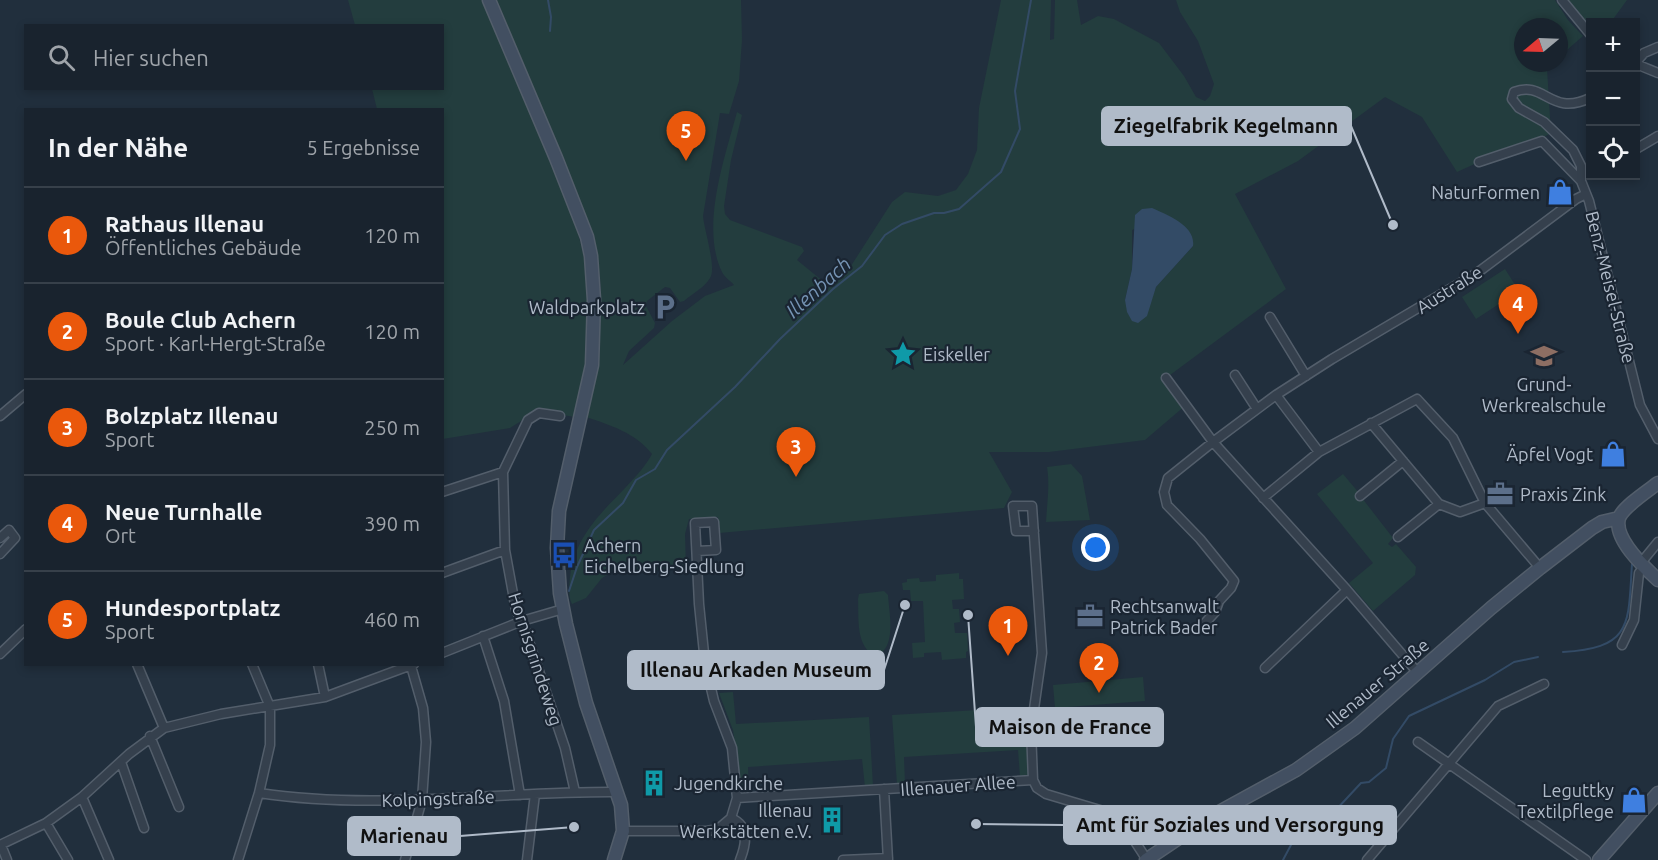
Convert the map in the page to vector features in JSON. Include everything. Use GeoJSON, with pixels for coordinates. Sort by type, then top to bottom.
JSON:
{"type":"FeatureCollection","features":[{"type":"Feature","properties":{"kind":"main road"},"geometry":{"type":"LineString","coordinates":[[489,0],[556,158],[587,237],[591,256],[594,300],[592,365],[559,511],[558,573],[563,609],[586,703],[621,805],[623,831],[614,860]]}},
{"type":"Feature","properties":{"kind":"main road"},"geometry":{"type":"LineString","coordinates":[[1658,483],[1624,511],[1619,518],[1620,528],[1639,563],[1658,580]]}},
{"type":"Feature","properties":{"kind":"main road","name":"Illenauer Straße"},"geometry":{"type":"LineString","coordinates":[[1146,860],[1210,817],[1296,770],[1364,721],[1491,608],[1540,568],[1592,528],[1602,522],[1619,518]]}},
{"type":"Feature","properties":{"kind":"main road"},"geometry":{"type":"LineString","coordinates":[[1599,860],[1658,793]]}},
{"type":"Feature","properties":{"kind":"street"},"geometry":{"type":"LineString","coordinates":[[1562,0],[1586,29]]}},
{"type":"Feature","properties":{"kind":"street"},"geometry":{"type":"LineString","coordinates":[[1640,57],[1644,53],[1658,47]]}},
{"type":"Feature","properties":{"kind":"street"},"geometry":{"type":"LineString","coordinates":[[1640,65],[1658,73]]}},
{"type":"Feature","properties":{"kind":"street"},"geometry":{"type":"LineString","coordinates":[[1581,181],[1581,166],[1573,150],[1544,122],[1519,108],[1512,99],[1514,92],[1534,90],[1555,102],[1570,105],[1586,99]]}},
{"type":"Feature","properties":{"kind":"street"},"geometry":{"type":"LineString","coordinates":[[1640,146],[1658,136]]}},
{"type":"Feature","properties":{"kind":"street","name":"Benz-Meisel-Straße"},"geometry":{"type":"LineString","coordinates":[[1479,162],[1542,141],[1581,181],[1640,405],[1658,440]]}},
{"type":"Feature","properties":{"kind":"street"},"geometry":{"type":"LineString","coordinates":[[1581,181],[1586,178]]}},
{"type":"Feature","properties":{"kind":"street","name":"Austraße"},"geometry":{"type":"LineString","coordinates":[[1205,622],[1215,612],[1219,601],[1234,581],[1167,505],[1164,492],[1168,478],[1276,395],[1477,273],[1576,199],[1586,194]]}},
{"type":"Feature","properties":{"kind":"street"},"geometry":{"type":"LineString","coordinates":[[1270,317],[1306,376]]}},
{"type":"Feature","properties":{"kind":"street"},"geometry":{"type":"LineString","coordinates":[[1235,375],[1257,409]]}},
{"type":"Feature","properties":{"kind":"street"},"geometry":{"type":"LineString","coordinates":[[1166,378],[1213,442],[1347,590],[1418,673]]}},
{"type":"Feature","properties":{"kind":"street"},"geometry":{"type":"LineString","coordinates":[[1276,395],[1319,452]]}},
{"type":"Feature","properties":{"kind":"street"},"geometry":{"type":"LineString","coordinates":[[0,416],[24,396]]}},
{"type":"Feature","properties":{"kind":"street"},"geometry":{"type":"LineString","coordinates":[[1263,498],[1319,452],[1417,399],[1453,438],[1485,503],[1540,568]]}},
{"type":"Feature","properties":{"kind":"street","name":"Hornisgrindeweg"},"geometry":{"type":"LineString","coordinates":[[560,416],[539,413],[528,420],[503,472],[505,550],[516,610],[522,621],[566,748],[576,792]]}},
{"type":"Feature","properties":{"kind":"street"},"geometry":{"type":"LineString","coordinates":[[1371,423],[1439,504],[1460,512],[1485,503]]}},
{"type":"Feature","properties":{"kind":"street"},"geometry":{"type":"LineString","coordinates":[[1360,496],[1403,461]]}},
{"type":"Feature","properties":{"kind":"street"},"geometry":{"type":"LineString","coordinates":[[444,491],[503,472]]}},
{"type":"Feature","properties":{"kind":"street"},"geometry":{"type":"LineString","coordinates":[[1398,537],[1439,504]]}},
{"type":"Feature","properties":{"kind":"street"},"geometry":{"type":"LineString","coordinates":[[0,538],[9,530],[15,538],[3,551]]}},
{"type":"Feature","properties":{"kind":"street"},"geometry":{"type":"LineString","coordinates":[[1034,531],[1042,653],[1031,730],[1033,780],[1037,788],[1046,794],[1110,813],[1121,820],[1146,860]]}},
{"type":"Feature","properties":{"kind":"street"},"geometry":{"type":"LineString","coordinates":[[1622,645],[1634,620],[1639,563],[1658,542]]}},
{"type":"Feature","properties":{"kind":"street"},"geometry":{"type":"LineString","coordinates":[[444,572],[505,550]]}},
{"type":"Feature","properties":{"kind":"street"},"geometry":{"type":"LineString","coordinates":[[623,831],[718,829],[731,818],[737,798],[732,748],[714,701],[705,663],[697,551]]}},
{"type":"Feature","properties":{"kind":"street"},"geometry":{"type":"LineString","coordinates":[[1264,668],[1347,590]]}},
{"type":"Feature","properties":{"kind":"street"},"geometry":{"type":"LineString","coordinates":[[444,652],[522,621],[563,609]]}},
{"type":"Feature","properties":{"kind":"street"},"geometry":{"type":"LineString","coordinates":[[0,654],[24,631]]}},
{"type":"Feature","properties":{"kind":"street"},"geometry":{"type":"LineString","coordinates":[[483,636],[504,701],[520,795]]}},
{"type":"Feature","properties":{"kind":"street"},"geometry":{"type":"LineString","coordinates":[[138,666],[164,728]]}},
{"type":"Feature","properties":{"kind":"street"},"geometry":{"type":"LineString","coordinates":[[238,860],[259,793],[270,746],[270,707],[253,666]]}},
{"type":"Feature","properties":{"kind":"street"},"geometry":{"type":"LineString","coordinates":[[318,666],[325,697]]}},
{"type":"Feature","properties":{"kind":"street"},"geometry":{"type":"LineString","coordinates":[[405,860],[422,800],[425,730],[423,708],[412,666]]}},
{"type":"Feature","properties":{"kind":"street"},"geometry":{"type":"LineString","coordinates":[[7,860],[1,845],[46,823],[82,797],[150,736],[164,728],[221,714],[325,697],[397,667]]}},
{"type":"Feature","properties":{"kind":"street"},"geometry":{"type":"LineString","coordinates":[[1367,860],[1498,706],[1544,684]]}},
{"type":"Feature","properties":{"kind":"street"},"geometry":{"type":"LineString","coordinates":[[150,736],[180,807]]}},
{"type":"Feature","properties":{"kind":"street"},"geometry":{"type":"LineString","coordinates":[[1418,742],[1586,860]]}},
{"type":"Feature","properties":{"kind":"street"},"geometry":{"type":"LineString","coordinates":[[121,762],[144,828]]}},
{"type":"Feature","properties":{"kind":"street","name":"Illenauer Allee"},"geometry":{"type":"LineString","coordinates":[[737,798],[1033,780]]}},
{"type":"Feature","properties":{"kind":"street","name":"Illenauer Allee"},"geometry":{"type":"LineString","coordinates":[[884,789],[888,859]]}},
{"type":"Feature","properties":{"kind":"street","name":"Kolpingstraße"},"geometry":{"type":"LineString","coordinates":[[259,793],[332,800],[422,800],[617,792]]}},
{"type":"Feature","properties":{"kind":"street"},"geometry":{"type":"LineString","coordinates":[[527,860],[535,795]]}},
{"type":"Feature","properties":{"kind":"street"},"geometry":{"type":"LineString","coordinates":[[82,797],[109,860]]}},
{"type":"Feature","properties":{"kind":"street"},"geometry":{"type":"LineString","coordinates":[[731,818],[740,823],[746,835],[746,847],[740,860]]}},
{"type":"Feature","properties":{"kind":"street"},"geometry":{"type":"LineString","coordinates":[[46,823],[68,860]]}},
{"type":"Feature","properties":{"kind":"street"},"geometry":{"type":"LineString","coordinates":[[843,860],[888,859]]}},
{"type":"Feature","properties":{"kind":"green space"},"geometry":{"type":"Polygon","coordinates":[[[348,0],[483,0],[555,168],[575,221],[585,261],[590,290],[588,358],[575,417],[537,411],[510,428],[444,439],[444,108],[377,108],[372,90],[444,90],[444,24],[355,24],[348,0]]]}},
{"type":"Feature","properties":{"kind":"green space"},"geometry":{"type":"Polygon","coordinates":[[[497,0],[741,0],[742,40],[739,81],[729,114],[720,113],[703,216],[712,273],[705,284],[684,301],[680,302],[670,288],[665,287],[647,301],[646,306],[655,323],[654,328],[629,351],[623,365],[672,321],[705,296],[734,285],[722,272],[713,234],[721,171],[737,112],[742,115],[731,160],[724,206],[725,214],[730,220],[802,247],[804,251],[797,260],[830,287],[849,269],[892,202],[905,192],[938,196],[956,190],[968,174],[977,150],[979,108],[1001,0],[1051,0],[1050,40],[1054,39],[1055,0],[1077,0],[1081,25],[1098,16],[1114,19],[1159,43],[1184,76],[1196,97],[1205,101],[1210,96],[1214,84],[1198,41],[1180,12],[1176,0],[1555,0],[1567,18],[1514,18],[1514,72],[1547,72],[1551,133],[1542,138],[1478,157],[1479,162],[1457,172],[1422,117],[1385,97],[1298,161],[1235,194],[1286,289],[1166,378],[1186,405],[1145,440],[1049,452],[989,452],[1012,492],[1004,508],[719,533],[718,517],[689,519],[685,534],[686,567],[684,569],[612,572],[602,578],[586,598],[572,604],[569,595],[570,577],[577,550],[583,538],[652,454],[630,435],[586,417],[599,352],[600,277],[587,218],[497,0]],[[1167,215],[1132,230],[1132,269],[1125,300],[1151,300],[1156,287],[1193,246],[1176,222],[1167,215]]]}},
{"type":"Feature","properties":{"kind":"green space"},"geometry":{"type":"Polygon","coordinates":[[[1567,0],[1627,0],[1614,18],[1586,18],[1586,22],[1567,0]]]}},
{"type":"Feature","properties":{"kind":"green space"},"geometry":{"type":"Polygon","coordinates":[[[1568,20],[1583,36],[1568,49],[1568,20]]]}},
{"type":"Feature","properties":{"kind":"green space"},"geometry":{"type":"Polygon","coordinates":[[[1505,269],[1519,291],[1476,319],[1462,297],[1505,269]]]}},
{"type":"Feature","properties":{"kind":"green space"},"geometry":{"type":"Polygon","coordinates":[[[1071,464],[1082,476],[1090,520],[1046,522],[1047,467],[1071,464]]]}},
{"type":"Feature","properties":{"kind":"green space"},"geometry":{"type":"Polygon","coordinates":[[[1343,474],[1359,493],[1356,496],[1359,501],[1362,498],[1393,538],[1388,544],[1392,547],[1396,544],[1416,567],[1415,575],[1373,611],[1349,583],[1373,563],[1317,494],[1343,474]]]}},
{"type":"Feature","properties":{"kind":"green space"},"geometry":{"type":"Polygon","coordinates":[[[959,573],[959,579],[963,579],[964,599],[952,600],[953,609],[959,609],[960,622],[954,623],[955,633],[967,633],[966,658],[942,660],[941,652],[924,653],[924,657],[913,658],[912,643],[925,642],[923,601],[911,601],[910,590],[903,590],[902,583],[907,582],[907,579],[919,578],[920,582],[936,581],[936,575],[959,573]]]}},
{"type":"Feature","properties":{"kind":"green space"},"geometry":{"type":"Polygon","coordinates":[[[884,591],[888,595],[890,637],[883,651],[877,656],[865,647],[862,640],[858,599],[859,594],[884,591]]]}},
{"type":"Feature","properties":{"kind":"green space"},"geometry":{"type":"Polygon","coordinates":[[[1143,677],[1145,701],[1055,708],[1053,685],[1143,677]]]}},
{"type":"Feature","properties":{"kind":"green space"},"geometry":{"type":"Polygon","coordinates":[[[733,692],[736,724],[869,717],[873,786],[865,787],[862,759],[748,767],[749,794],[742,794],[733,730],[719,693],[733,692]]]}},
{"type":"Feature","properties":{"kind":"green space"},"geometry":{"type":"Polygon","coordinates":[[[1031,707],[1030,771],[1027,776],[1020,777],[1018,750],[904,757],[905,784],[897,784],[892,715],[1031,707]]]}},
{"type":"Feature","properties":{"kind":"water"},"geometry":{"type":"Polygon","coordinates":[[[1152,208],[1186,227],[1193,239],[1193,246],[1156,287],[1147,316],[1138,323],[1132,321],[1127,312],[1125,300],[1132,269],[1135,215],[1142,209],[1152,208]]]}},
{"type":"Feature","properties":{"kind":"waterway"},"geometry":{"type":"LineString","coordinates":[[548,0],[551,17],[550,31]]}},
{"type":"Feature","properties":{"kind":"waterway","name":"Illenbach"},"geometry":{"type":"LineString","coordinates":[[569,591],[594,530],[623,503],[636,480],[655,469],[667,450],[735,387],[780,339],[833,289],[862,266],[885,235],[902,224],[934,213],[959,209],[1001,172],[1020,129],[1015,91],[1031,0]]}},
{"type":"Feature","properties":{"kind":"waterway"},"geometry":{"type":"LineString","coordinates":[[1563,652],[1586,650],[1603,645],[1615,638],[1627,617],[1632,564]]}},
{"type":"Feature","properties":{"kind":"waterway"},"geometry":{"type":"LineString","coordinates":[[1334,812],[1361,783],[1369,782],[1386,768],[1393,739],[1409,716],[1485,680],[1514,662],[1538,657]]}},
{"type":"Feature","properties":{"kind":"waterway"},"geometry":{"type":"LineString","coordinates":[[1283,860],[1292,843]]}},
{"type":"Feature","properties":{"kind":"place","name":"Hundesportplatz"},"geometry":{"type":"Point","coordinates":[686,161]}},
{"type":"Feature","properties":{"kind":"place","name":"NaturFormen"},"geometry":{"type":"Point","coordinates":[1560,192]}},
{"type":"Feature","properties":{"kind":"place","name":"Ziegelfabrik Kegelmann"},"geometry":{"type":"Point","coordinates":[1393,225]}},
{"type":"Feature","properties":{"kind":"place","name":"Waldparkplatz"},"geometry":{"type":"Point","coordinates":[665,307]}},
{"type":"Feature","properties":{"kind":"place","name":"Neue Turnhalle"},"geometry":{"type":"Point","coordinates":[1518,334]}},
{"type":"Feature","properties":{"kind":"place","name":"Eiskeller"},"geometry":{"type":"Point","coordinates":[903,354]}},
{"type":"Feature","properties":{"kind":"place","name":"Grund- Werkrealschule"},"geometry":{"type":"Point","coordinates":[1544,356]}},
{"type":"Feature","properties":{"kind":"place","name":"Äpfel Vogt"},"geometry":{"type":"Point","coordinates":[1613,454]}},
{"type":"Feature","properties":{"kind":"place","name":"Bolzplatz Illenau"},"geometry":{"type":"Point","coordinates":[796,477]}},
{"type":"Feature","properties":{"kind":"place","name":"Praxis Zink"},"geometry":{"type":"Point","coordinates":[1500,494]}},
{"type":"Feature","properties":{"kind":"place","name":"Achern Eichelberg-Siedlung"},"geometry":{"type":"Point","coordinates":[564,555]}},
{"type":"Feature","properties":{"kind":"place","name":"Illenau Arkaden Museum"},"geometry":{"type":"Point","coordinates":[905,605]}},
{"type":"Feature","properties":{"kind":"place","name":"Maison de France"},"geometry":{"type":"Point","coordinates":[968,615]}},
{"type":"Feature","properties":{"kind":"place","name":"Rechtsanwalt Patrick Bader"},"geometry":{"type":"Point","coordinates":[1090,616]}},
{"type":"Feature","properties":{"kind":"place","name":"Rathaus Illenau"},"geometry":{"type":"Point","coordinates":[1008,656]}},
{"type":"Feature","properties":{"kind":"place","name":"Boule Club Achern"},"geometry":{"type":"Point","coordinates":[1099,693]}},
{"type":"Feature","properties":{"kind":"place","name":"Jugendkirche"},"geometry":{"type":"Point","coordinates":[654,783]}},
{"type":"Feature","properties":{"kind":"place","name":"Leguttky Textilpflege"},"geometry":{"type":"Point","coordinates":[1634,800]}},
{"type":"Feature","properties":{"kind":"place","name":"Illenau Werkstätten e.V."},"geometry":{"type":"Point","coordinates":[832,820]}},
{"type":"Feature","properties":{"kind":"place","name":"Amt für Soziales und Versorgung"},"geometry":{"type":"Point","coordinates":[976,824]}},
{"type":"Feature","properties":{"kind":"place","name":"Marienau"},"geometry":{"type":"Point","coordinates":[574,827]}}]}
